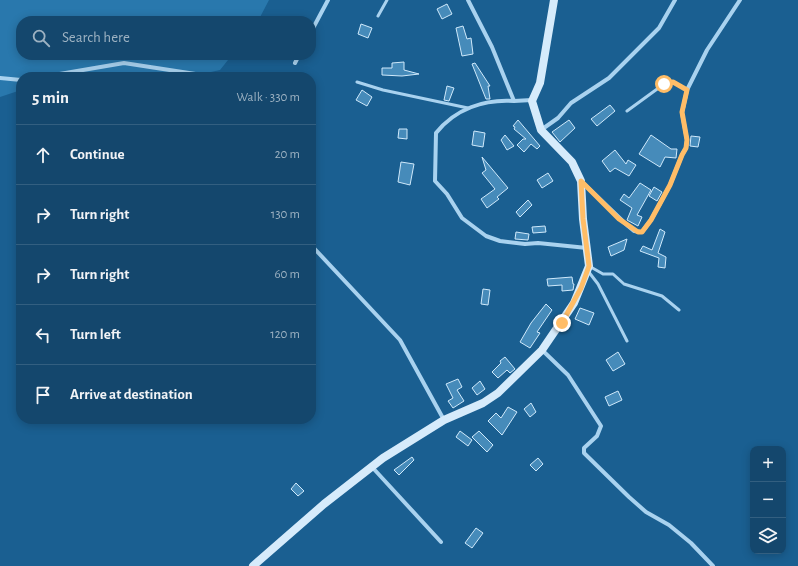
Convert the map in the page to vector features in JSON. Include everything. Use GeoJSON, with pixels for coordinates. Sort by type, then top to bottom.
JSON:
{"type":"FeatureCollection","features":[{"type":"Feature","properties":{"kind":"street"},"geometry":{"type":"LineString","coordinates":[[316,23],[328,0]]}},
{"type":"Feature","properties":{"kind":"street"},"geometry":{"type":"LineString","coordinates":[[468,0],[492,47],[514,101]]}},
{"type":"Feature","properties":{"kind":"street"},"geometry":{"type":"LineString","coordinates":[[554,0],[540,83],[532,100],[541,130],[572,162],[581,181],[628,226],[634,231],[642,232],[651,220],[670,185],[686,148],[687,140],[682,112],[687,90],[707,50],[740,0]]}},
{"type":"Feature","properties":{"kind":"street"},"geometry":{"type":"LineString","coordinates":[[541,130],[558,118],[570,103],[609,78],[658,28],[675,0]]}},
{"type":"Feature","properties":{"kind":"street"},"geometry":{"type":"LineString","coordinates":[[71,72],[124,63],[182,72]]}},
{"type":"Feature","properties":{"kind":"street"},"geometry":{"type":"LineString","coordinates":[[0,78],[16,80]]}},
{"type":"Feature","properties":{"kind":"street"},"geometry":{"type":"LineString","coordinates":[[532,100],[495,101],[468,108],[453,116],[440,127],[436,133],[435,181],[447,194],[462,218],[486,236],[500,241],[525,244],[538,243],[588,248]]}},
{"type":"Feature","properties":{"kind":"street"},"geometry":{"type":"LineString","coordinates":[[253,566],[324,504],[371,467],[409,440],[426,432],[444,420],[483,403],[498,393],[542,350],[574,303],[589,269],[588,248],[583,219],[581,181]]}},
{"type":"Feature","properties":{"kind":"street"},"geometry":{"type":"LineString","coordinates":[[316,250],[400,340],[444,420]]}},
{"type":"Feature","properties":{"kind":"street"},"geometry":{"type":"LineString","coordinates":[[542,350],[568,375],[601,426],[597,436],[584,448],[584,453],[646,512],[669,525],[685,538],[713,566]]}},
{"type":"Feature","properties":{"kind":"street"},"geometry":{"type":"LineString","coordinates":[[371,467],[441,542]]}},
{"type":"Feature","properties":{"kind":"lane"},"geometry":{"type":"LineString","coordinates":[[378,16],[387,0]]}},
{"type":"Feature","properties":{"kind":"lane"},"geometry":{"type":"LineString","coordinates":[[357,82],[383,90],[468,108]]}},
{"type":"Feature","properties":{"kind":"lane"},"geometry":{"type":"LineString","coordinates":[[628,111],[664,84],[673,82],[687,90]]}},
{"type":"Feature","properties":{"kind":"lane"},"geometry":{"type":"LineString","coordinates":[[589,269],[603,274],[613,274],[624,284],[662,296],[679,310]]}},
{"type":"Feature","properties":{"kind":"lane"},"geometry":{"type":"LineString","coordinates":[[589,269],[627,341]]}},
{"type":"Feature","properties":{"kind":"shaded area"},"geometry":{"type":"Polygon","coordinates":[[[0,0],[269,0],[261,16],[16,16],[16,60],[228,60],[220,70],[211,72],[16,72],[16,92],[0,97],[0,0]]]}},
{"type":"Feature","properties":{"kind":"building"},"geometry":{"type":"Polygon","coordinates":[[[447,4],[452,14],[442,19],[437,9],[447,4]]]}},
{"type":"Feature","properties":{"kind":"building"},"geometry":{"type":"Polygon","coordinates":[[[361,24],[372,28],[368,38],[358,34],[361,24]]]}},
{"type":"Feature","properties":{"kind":"building"},"geometry":{"type":"Polygon","coordinates":[[[463,26],[467,39],[471,38],[473,54],[462,56],[456,28],[463,26]]]}},
{"type":"Feature","properties":{"kind":"building"},"geometry":{"type":"Polygon","coordinates":[[[404,62],[404,70],[419,74],[402,76],[382,75],[382,68],[392,68],[392,63],[404,62]]]}},
{"type":"Feature","properties":{"kind":"building"},"geometry":{"type":"Polygon","coordinates":[[[475,63],[490,86],[488,86],[490,99],[486,99],[472,64],[475,63]]]}},
{"type":"Feature","properties":{"kind":"building"},"geometry":{"type":"Polygon","coordinates":[[[447,86],[454,88],[449,101],[444,100],[447,86]]]}},
{"type":"Feature","properties":{"kind":"building"},"geometry":{"type":"Polygon","coordinates":[[[362,90],[372,97],[367,106],[356,100],[362,90]]]}},
{"type":"Feature","properties":{"kind":"building"},"geometry":{"type":"Polygon","coordinates":[[[610,105],[615,111],[597,126],[591,119],[610,105]]]}},
{"type":"Feature","properties":{"kind":"building"},"geometry":{"type":"Polygon","coordinates":[[[518,120],[540,146],[537,149],[531,144],[524,152],[517,145],[523,139],[526,139],[514,129],[515,127],[513,126],[518,120]]]}},
{"type":"Feature","properties":{"kind":"building"},"geometry":{"type":"Polygon","coordinates":[[[569,120],[575,128],[560,142],[552,132],[569,120]]]}},
{"type":"Feature","properties":{"kind":"building"},"geometry":{"type":"Polygon","coordinates":[[[399,129],[407,129],[407,139],[398,138],[399,129]]]}},
{"type":"Feature","properties":{"kind":"building"},"geometry":{"type":"Polygon","coordinates":[[[474,131],[485,133],[483,147],[472,145],[474,131]]]}},
{"type":"Feature","properties":{"kind":"building"},"geometry":{"type":"Polygon","coordinates":[[[505,135],[514,146],[507,150],[501,140],[505,135]]]}},
{"type":"Feature","properties":{"kind":"building"},"geometry":{"type":"Polygon","coordinates":[[[651,135],[671,149],[677,149],[676,158],[665,157],[660,167],[639,154],[651,135]]]}},
{"type":"Feature","properties":{"kind":"building"},"geometry":{"type":"Polygon","coordinates":[[[691,136],[700,137],[698,147],[690,146],[691,136]]]}},
{"type":"Feature","properties":{"kind":"building"},"geometry":{"type":"Polygon","coordinates":[[[615,150],[626,164],[628,160],[636,165],[629,176],[615,168],[610,172],[602,161],[615,150]]]}},
{"type":"Feature","properties":{"kind":"building"},"geometry":{"type":"Polygon","coordinates":[[[482,157],[508,188],[497,197],[499,199],[487,208],[481,199],[495,189],[482,173],[486,170],[482,157]]]}},
{"type":"Feature","properties":{"kind":"building"},"geometry":{"type":"Polygon","coordinates":[[[401,162],[414,164],[410,185],[398,182],[401,162]]]}},
{"type":"Feature","properties":{"kind":"building"},"geometry":{"type":"Polygon","coordinates":[[[548,173],[553,181],[542,188],[537,180],[548,173]]]}},
{"type":"Feature","properties":{"kind":"building"},"geometry":{"type":"Polygon","coordinates":[[[640,183],[651,190],[637,215],[642,217],[638,226],[627,220],[632,208],[620,200],[624,194],[629,198],[640,183]]]}},
{"type":"Feature","properties":{"kind":"building"},"geometry":{"type":"Polygon","coordinates":[[[654,187],[662,192],[657,201],[649,196],[654,187]]]}},
{"type":"Feature","properties":{"kind":"building"},"geometry":{"type":"Polygon","coordinates":[[[528,200],[532,205],[520,217],[516,212],[528,200]]]}},
{"type":"Feature","properties":{"kind":"building"},"geometry":{"type":"Polygon","coordinates":[[[545,226],[546,232],[533,233],[532,227],[545,226]]]}},
{"type":"Feature","properties":{"kind":"building"},"geometry":{"type":"Polygon","coordinates":[[[660,229],[665,232],[658,253],[666,257],[665,268],[658,267],[659,258],[640,251],[643,246],[652,250],[660,229]]]}},
{"type":"Feature","properties":{"kind":"building"},"geometry":{"type":"Polygon","coordinates":[[[516,232],[529,234],[528,240],[515,239],[516,232]]]}},
{"type":"Feature","properties":{"kind":"building"},"geometry":{"type":"Polygon","coordinates":[[[627,239],[624,250],[611,256],[608,247],[627,239]]]}},
{"type":"Feature","properties":{"kind":"building"},"geometry":{"type":"Polygon","coordinates":[[[572,277],[574,284],[573,290],[562,291],[562,285],[548,286],[547,279],[572,277]]]}},
{"type":"Feature","properties":{"kind":"building"},"geometry":{"type":"Polygon","coordinates":[[[483,289],[490,290],[488,305],[481,304],[483,289]]]}},
{"type":"Feature","properties":{"kind":"building"},"geometry":{"type":"Polygon","coordinates":[[[546,304],[552,310],[537,332],[540,333],[530,348],[520,342],[531,323],[546,304]]]}},
{"type":"Feature","properties":{"kind":"building"},"geometry":{"type":"Polygon","coordinates":[[[580,308],[594,313],[589,325],[575,319],[580,308]]]}},
{"type":"Feature","properties":{"kind":"building"},"geometry":{"type":"Polygon","coordinates":[[[618,352],[625,364],[613,371],[606,360],[618,352]]]}},
{"type":"Feature","properties":{"kind":"building"},"geometry":{"type":"Polygon","coordinates":[[[505,357],[515,369],[510,373],[507,370],[498,378],[492,372],[505,357]]]}},
{"type":"Feature","properties":{"kind":"building"},"geometry":{"type":"Polygon","coordinates":[[[458,379],[462,387],[457,390],[464,401],[453,408],[448,401],[453,398],[446,384],[458,379]]]}},
{"type":"Feature","properties":{"kind":"building"},"geometry":{"type":"Polygon","coordinates":[[[480,381],[485,389],[477,395],[472,388],[480,381]]]}},
{"type":"Feature","properties":{"kind":"building"},"geometry":{"type":"Polygon","coordinates":[[[618,391],[622,400],[609,406],[605,397],[618,391]]]}},
{"type":"Feature","properties":{"kind":"building"},"geometry":{"type":"Polygon","coordinates":[[[531,403],[536,412],[530,417],[524,409],[531,403]]]}},
{"type":"Feature","properties":{"kind":"building"},"geometry":{"type":"Polygon","coordinates":[[[508,407],[517,412],[502,435],[488,421],[496,413],[501,418],[508,407]]]}},
{"type":"Feature","properties":{"kind":"building"},"geometry":{"type":"Polygon","coordinates":[[[460,431],[472,440],[468,446],[456,437],[460,431]]]}},
{"type":"Feature","properties":{"kind":"building"},"geometry":{"type":"Polygon","coordinates":[[[479,431],[493,445],[487,452],[472,437],[479,431]]]}},
{"type":"Feature","properties":{"kind":"building"},"geometry":{"type":"Polygon","coordinates":[[[412,457],[414,460],[399,475],[394,470],[412,457]]]}},
{"type":"Feature","properties":{"kind":"building"},"geometry":{"type":"Polygon","coordinates":[[[538,458],[543,464],[536,471],[530,465],[538,458]]]}},
{"type":"Feature","properties":{"kind":"building"},"geometry":{"type":"Polygon","coordinates":[[[296,483],[304,491],[298,496],[291,489],[296,483]]]}},
{"type":"Feature","properties":{"kind":"building"},"geometry":{"type":"Polygon","coordinates":[[[476,528],[483,533],[472,548],[465,543],[476,528]]]}},
{"type":"Feature","properties":{"kind":"route"},"geometry":{"type":"LineString","coordinates":[[562,323],[574,303],[589,266],[588,248],[583,219],[581,181],[614,212],[619,219],[634,231],[642,232],[651,220],[674,178],[679,162],[686,148],[687,140],[682,112],[687,90],[673,82],[664,84]]}}]}
